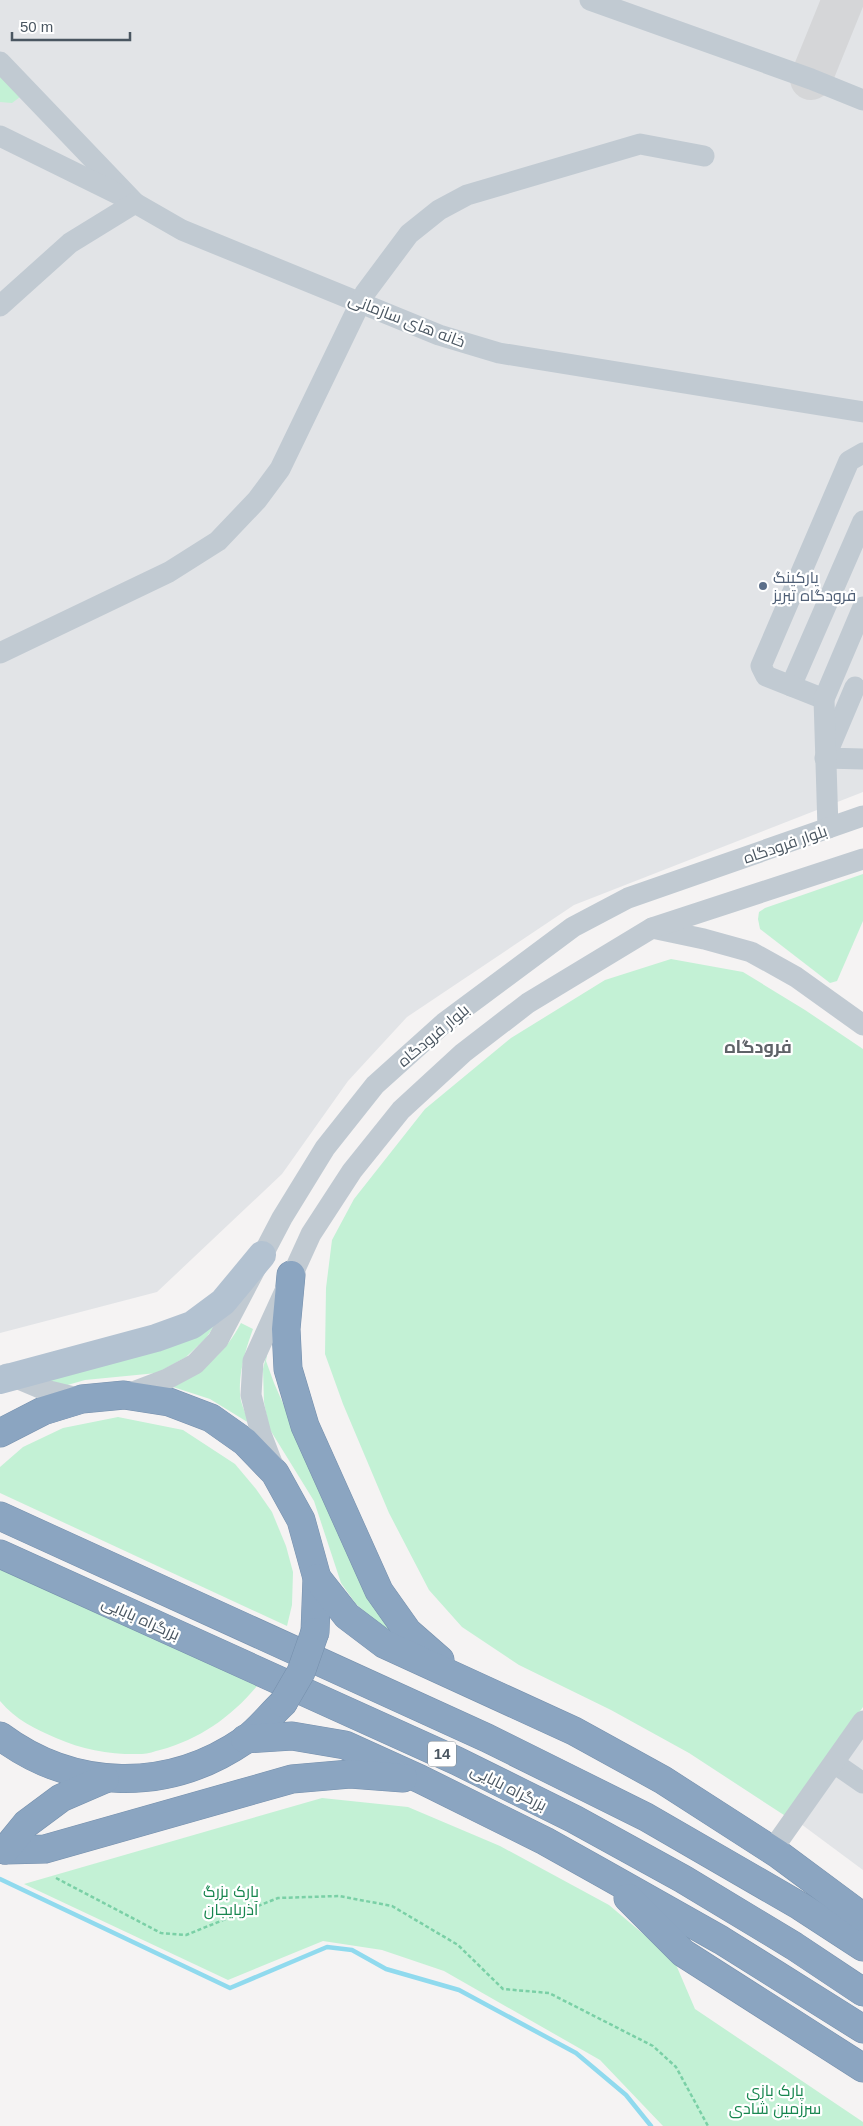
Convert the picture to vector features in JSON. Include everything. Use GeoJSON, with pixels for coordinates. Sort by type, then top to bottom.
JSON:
{"type":"FeatureCollection","features":[{"type":"Feature","properties":{"kind":"highway"},"geometry":{"type":"LineString","coordinates":[[291,1275],[286,1329],[288,1369],[305,1426],[379,1591],[408,1632],[460,1678]]}},
{"type":"Feature","properties":{"kind":"highway"},"geometry":{"type":"LineString","coordinates":[[0,1736],[15,1747],[55,1768],[105,1779],[151,1778],[199,1764],[246,1739],[283,1702],[301,1672],[315,1632],[317,1578],[301,1520],[275,1473],[246,1442],[211,1418],[169,1402],[124,1395],[82,1399],[43,1411],[1,1431]]}},
{"type":"Feature","properties":{"kind":"highway","name":"بزرگراه بابایی"},"geometry":{"type":"LineString","coordinates":[[0,1516],[487,1738],[646,1817],[800,1906],[863,1947]]}},
{"type":"Feature","properties":{"kind":"highway","name":"بزرگراه بابایی"},"geometry":{"type":"LineString","coordinates":[[0,1554],[457,1761],[574,1819],[683,1879],[794,1946],[863,1992]]}},
{"type":"Feature","properties":{"kind":"highway"},"geometry":{"type":"LineString","coordinates":[[317,1578],[347,1616],[384,1644],[574,1731],[655,1775],[772,1850],[863,1917]]}},
{"type":"Feature","properties":{"kind":"highway"},"geometry":{"type":"LineString","coordinates":[[246,1739],[292,1736],[345,1745],[420,1779],[544,1841],[721,1940],[863,2029]]}},
{"type":"Feature","properties":{"kind":"highway"},"geometry":{"type":"LineString","coordinates":[[3,1849],[45,1849],[292,1779],[350,1774],[420,1779]]}},
{"type":"Feature","properties":{"kind":"highway"},"geometry":{"type":"LineString","coordinates":[[3,1849],[26,1824],[61,1798],[105,1779]]}},
{"type":"Feature","properties":{"kind":"highway"},"geometry":{"type":"LineString","coordinates":[[604,1874],[684,1954],[863,2068]]}},
{"type":"Feature","properties":{"kind":"main road"},"geometry":{"type":"LineString","coordinates":[[4,1376],[156,1338],[192,1325],[223,1302],[262,1255]]}},
{"type":"Feature","properties":{"kind":"street"},"geometry":{"type":"LineString","coordinates":[[590,0],[811,79],[863,100]]}},
{"type":"Feature","properties":{"kind":"street"},"geometry":{"type":"LineString","coordinates":[[0,62],[135,203]]}},
{"type":"Feature","properties":{"kind":"street"},"geometry":{"type":"LineString","coordinates":[[0,136],[135,203]]}},
{"type":"Feature","properties":{"kind":"street"},"geometry":{"type":"LineString","coordinates":[[0,653],[169,572],[218,541],[257,500],[280,469],[365,293],[409,234],[439,210],[467,195],[640,144],[704,156]]}},
{"type":"Feature","properties":{"kind":"street"},"geometry":{"type":"LineString","coordinates":[[0,306],[70,243],[135,203]]}},
{"type":"Feature","properties":{"kind":"street","name":"خانه های سازمانی"},"geometry":{"type":"LineString","coordinates":[[135,203],[182,230],[439,335],[499,353],[863,412]]}},
{"type":"Feature","properties":{"kind":"street"},"geometry":{"type":"LineString","coordinates":[[824,699],[766,676],[761,666],[850,461],[863,453]]}},
{"type":"Feature","properties":{"kind":"street"},"geometry":{"type":"LineString","coordinates":[[791,686],[863,520]]}},
{"type":"Feature","properties":{"kind":"street"},"geometry":{"type":"LineString","coordinates":[[828,828],[824,699],[863,607]]}},
{"type":"Feature","properties":{"kind":"street"},"geometry":{"type":"LineString","coordinates":[[825,758],[855,687]]}},
{"type":"Feature","properties":{"kind":"street"},"geometry":{"type":"LineString","coordinates":[[825,758],[863,759]]}},
{"type":"Feature","properties":{"kind":"street","name":"بلوار فرودگاه"},"geometry":{"type":"LineString","coordinates":[[124,1395],[167,1379],[195,1364],[218,1340],[282,1218],[325,1148],[375,1085],[444,1022],[573,927],[628,898],[863,816]]}},
{"type":"Feature","properties":{"kind":"street","name":"بلوار فرودگاه"},"geometry":{"type":"LineString","coordinates":[[275,1473],[261,1434],[251,1395],[253,1362],[311,1234],[352,1171],[400,1110],[463,1053],[528,1003],[652,928],[863,858]]}},
{"type":"Feature","properties":{"kind":"street"},"geometry":{"type":"LineString","coordinates":[[652,928],[704,939],[751,952],[796,976],[863,1025]]}},
{"type":"Feature","properties":{"kind":"street"},"geometry":{"type":"LineString","coordinates":[[4,1376],[45,1390],[82,1399]]}},
{"type":"Feature","properties":{"kind":"street"},"geometry":{"type":"LineString","coordinates":[[772,1850],[863,1721]]}},
{"type":"Feature","properties":{"kind":"street"},"geometry":{"type":"LineString","coordinates":[[834,1762],[863,1783]]}},
{"type":"Feature","properties":{"kind":"path"},"geometry":{"type":"LineString","coordinates":[[56,1878],[161,1933],[186,1935],[278,1898],[339,1896],[392,1906],[458,1945],[503,1990],[549,1993],[654,2046],[676,2067],[708,2126]]}},
{"type":"Feature","properties":{"kind":"shaded area"},"geometry":{"type":"Polygon","coordinates":[[[0,0],[863,0],[863,792],[574,905],[407,1017],[348,1081],[282,1174],[157,1292],[0,1333],[0,0]]]}},
{"type":"Feature","properties":{"kind":"shaded area"},"geometry":{"type":"Polygon","coordinates":[[[863,1735],[863,1870],[801,1824],[863,1735]]]}},
{"type":"Feature","properties":{"kind":"green space"},"geometry":{"type":"Polygon","coordinates":[[[0,76],[20,97],[12,103],[0,102],[0,76]]]}},
{"type":"Feature","properties":{"kind":"green space"},"geometry":{"type":"Polygon","coordinates":[[[863,874],[863,921],[837,981],[830,983],[760,929],[759,912],[765,908],[863,874]]]}},
{"type":"Feature","properties":{"kind":"green space"},"geometry":{"type":"Polygon","coordinates":[[[671,959],[743,972],[805,1010],[863,1049],[863,1707],[787,1817],[689,1753],[611,1710],[519,1665],[462,1627],[429,1590],[389,1513],[343,1404],[325,1354],[326,1288],[332,1240],[354,1199],[425,1109],[511,1038],[605,980],[671,959]]]}},
{"type":"Feature","properties":{"kind":"green space"},"geometry":{"type":"Polygon","coordinates":[[[216,1323],[206,1338],[186,1357],[157,1373],[85,1380],[64,1386],[41,1377],[216,1323]]]}},
{"type":"Feature","properties":{"kind":"green space"},"geometry":{"type":"Polygon","coordinates":[[[241,1323],[253,1329],[245,1355],[240,1383],[241,1401],[249,1423],[210,1399],[173,1387],[194,1375],[221,1352],[241,1323]]]}},
{"type":"Feature","properties":{"kind":"green space"},"geometry":{"type":"Polygon","coordinates":[[[269,1344],[266,1361],[274,1383],[358,1574],[396,1634],[387,1631],[356,1604],[341,1583],[314,1501],[269,1428],[264,1402],[263,1369],[269,1344]]]}},
{"type":"Feature","properties":{"kind":"green space"},"geometry":{"type":"Polygon","coordinates":[[[118,1417],[183,1430],[235,1464],[256,1489],[272,1512],[286,1546],[293,1572],[292,1605],[287,1626],[0,1493],[0,1467],[23,1447],[63,1428],[118,1417]]]}},
{"type":"Feature","properties":{"kind":"green space"},"geometry":{"type":"Polygon","coordinates":[[[0,1567],[257,1686],[236,1708],[214,1726],[188,1740],[149,1753],[109,1753],[77,1746],[48,1735],[19,1719],[0,1701],[0,1567]]]}},
{"type":"Feature","properties":{"kind":"green space","name":"پارک بزرگ آذربایجان"},"geometry":{"type":"Polygon","coordinates":[[[322,1798],[408,1807],[500,1846],[609,1905],[674,1960],[695,2009],[863,2122],[863,2126],[663,2126],[600,2060],[444,1971],[382,1950],[323,1941],[228,1980],[24,1884],[322,1798]]]}},
{"type":"Feature","properties":{"kind":"waterway"},"geometry":{"type":"LineString","coordinates":[[0,1879],[230,1988],[327,1947],[352,1950],[386,1969],[459,1990],[576,2053],[626,2095],[651,2126]]}},
{"type":"Feature","properties":{"kind":"taxiway"},"geometry":{"type":"LineString","coordinates":[[811,79],[843,0]]}},
{"type":"Feature","properties":{"kind":"place","name":"پارکینگ فرودگاه تبریز"},"geometry":{"type":"Point","coordinates":[763,586]}},
{"type":"Feature","properties":{"kind":"district","name":"فرودگاه"},"geometry":{"type":"Point","coordinates":[758,1047]}},
{"type":"Feature","properties":{"kind":"park label","name":"پارک بازی سرزمین شادی"},"geometry":{"type":"Point","coordinates":[775,2099]}}]}
